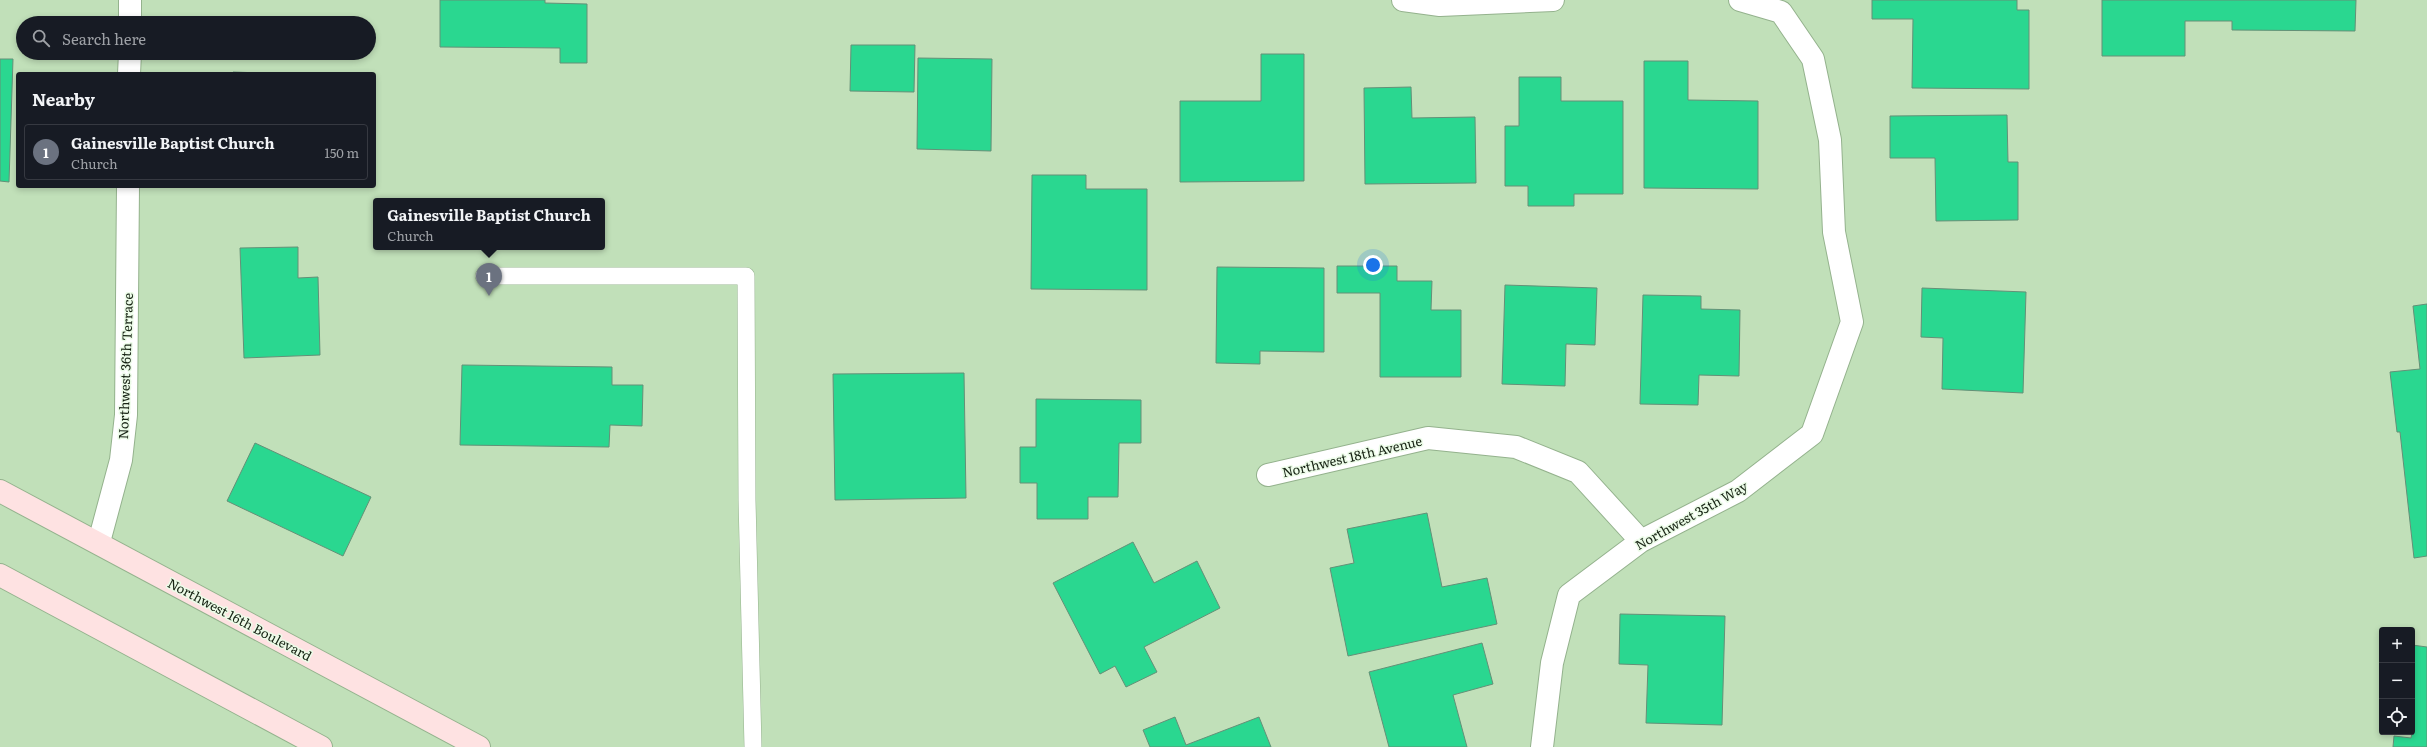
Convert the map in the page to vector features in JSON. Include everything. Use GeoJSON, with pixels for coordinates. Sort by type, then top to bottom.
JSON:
{"type":"FeatureCollection","features":[{"type":"Feature","properties":{"kind":"main road","name":"Northwest 16th Boulevard"},"geometry":{"type":"LineString","coordinates":[[0,491],[99,542],[479,747]]}},
{"type":"Feature","properties":{"kind":"main road"},"geometry":{"type":"LineString","coordinates":[[0,575],[321,747]]}},
{"type":"Feature","properties":{"kind":"street"},"geometry":{"type":"LineString","coordinates":[[130,0],[130,16]]}},
{"type":"Feature","properties":{"kind":"street"},"geometry":{"type":"LineString","coordinates":[[1403,0],[1440,5],[1553,0]]}},
{"type":"Feature","properties":{"kind":"street","name":"Northwest 35th Way"},"geometry":{"type":"LineString","coordinates":[[1542,747],[1552,663],[1569,595],[1641,541],[1738,491],[1812,434],[1852,322],[1834,232],[1830,140],[1813,59],[1782,12],[1740,0]]}},
{"type":"Feature","properties":{"kind":"street"},"geometry":{"type":"LineString","coordinates":[[129,72],[130,60]]}},
{"type":"Feature","properties":{"kind":"street","name":"Northwest 36th Terrace"},"geometry":{"type":"LineString","coordinates":[[99,542],[121,460],[126,415],[128,188]]}},
{"type":"Feature","properties":{"kind":"street","name":"Northwest 18th Avenue"},"geometry":{"type":"LineString","coordinates":[[1268,476],[1428,438],[1516,447],[1578,472],[1641,541]]}},
{"type":"Feature","properties":{"kind":"lane"},"geometry":{"type":"LineString","coordinates":[[484,276],[746,276],[747,500],[753,747]]}},
{"type":"Feature","properties":{"kind":"building"},"geometry":{"type":"Polygon","coordinates":[[[440,0],[545,0],[545,3],[587,4],[587,63],[560,63],[560,48],[440,47],[440,0]]]}},
{"type":"Feature","properties":{"kind":"building"},"geometry":{"type":"Polygon","coordinates":[[[1872,0],[2017,0],[2017,10],[2029,10],[2029,89],[1912,88],[1913,19],[1872,19],[1872,0]]]}},
{"type":"Feature","properties":{"kind":"building"},"geometry":{"type":"Polygon","coordinates":[[[2102,0],[2356,0],[2355,31],[2232,30],[2232,21],[2185,21],[2185,56],[2102,56],[2102,0]]]}},
{"type":"Feature","properties":{"kind":"building"},"geometry":{"type":"Polygon","coordinates":[[[851,45],[915,45],[914,92],[850,91],[851,45]]]}},
{"type":"Feature","properties":{"kind":"building"},"geometry":{"type":"Polygon","coordinates":[[[1261,54],[1304,54],[1304,181],[1180,182],[1180,101],[1261,101],[1261,54]]]}},
{"type":"Feature","properties":{"kind":"building"},"geometry":{"type":"Polygon","coordinates":[[[918,58],[992,59],[991,151],[917,149],[918,58]]]}},
{"type":"Feature","properties":{"kind":"building"},"geometry":{"type":"Polygon","coordinates":[[[0,59],[13,59],[9,182],[0,181],[0,59]]]}},
{"type":"Feature","properties":{"kind":"building"},"geometry":{"type":"Polygon","coordinates":[[[1644,61],[1688,61],[1688,100],[1758,101],[1758,189],[1644,188],[1644,61]]]}},
{"type":"Feature","properties":{"kind":"building"},"geometry":{"type":"Polygon","coordinates":[[[1519,77],[1561,77],[1561,101],[1623,101],[1623,194],[1574,194],[1574,206],[1528,206],[1528,186],[1505,186],[1505,126],[1519,126],[1519,77]]]}},
{"type":"Feature","properties":{"kind":"building"},"geometry":{"type":"Polygon","coordinates":[[[1411,87],[1412,118],[1475,117],[1476,183],[1365,184],[1364,88],[1411,87]]]}},
{"type":"Feature","properties":{"kind":"building"},"geometry":{"type":"Polygon","coordinates":[[[2007,115],[2008,162],[2018,162],[2018,220],[1936,221],[1935,158],[1890,158],[1890,116],[2007,115]]]}},
{"type":"Feature","properties":{"kind":"building"},"geometry":{"type":"Polygon","coordinates":[[[1032,175],[1086,175],[1086,189],[1147,189],[1147,290],[1031,289],[1032,175]]]}},
{"type":"Feature","properties":{"kind":"building"},"geometry":{"type":"Polygon","coordinates":[[[298,247],[298,278],[318,277],[320,355],[244,358],[240,248],[298,247]]]}},
{"type":"Feature","properties":{"kind":"building"},"geometry":{"type":"Polygon","coordinates":[[[1337,266],[1397,266],[1397,281],[1432,281],[1431,310],[1461,310],[1461,377],[1380,377],[1380,293],[1337,293],[1337,266]]]}},
{"type":"Feature","properties":{"kind":"building"},"geometry":{"type":"Polygon","coordinates":[[[1217,267],[1324,268],[1324,352],[1260,351],[1260,364],[1216,363],[1217,267]]]}},
{"type":"Feature","properties":{"kind":"building"},"geometry":{"type":"Polygon","coordinates":[[[1505,285],[1597,288],[1595,345],[1566,344],[1565,386],[1502,384],[1505,285]]]}},
{"type":"Feature","properties":{"kind":"building"},"geometry":{"type":"Polygon","coordinates":[[[1922,288],[2026,292],[2023,393],[1942,389],[1943,338],[1921,337],[1922,288]]]}},
{"type":"Feature","properties":{"kind":"building"},"geometry":{"type":"Polygon","coordinates":[[[1643,295],[1701,296],[1701,309],[1740,310],[1739,376],[1699,375],[1698,405],[1640,404],[1643,295]]]}},
{"type":"Feature","properties":{"kind":"building"},"geometry":{"type":"Polygon","coordinates":[[[2427,304],[2427,556],[2414,558],[2400,432],[2397,432],[2390,372],[2420,369],[2413,306],[2427,304]]]}},
{"type":"Feature","properties":{"kind":"building"},"geometry":{"type":"Polygon","coordinates":[[[462,365],[612,367],[612,385],[643,385],[642,426],[610,425],[609,447],[460,445],[462,365]]]}},
{"type":"Feature","properties":{"kind":"building"},"geometry":{"type":"Polygon","coordinates":[[[964,373],[966,498],[835,500],[833,374],[964,373]]]}},
{"type":"Feature","properties":{"kind":"building"},"geometry":{"type":"Polygon","coordinates":[[[1036,399],[1141,400],[1141,443],[1119,443],[1118,497],[1088,497],[1088,519],[1037,519],[1037,483],[1020,483],[1020,447],[1036,447],[1036,399]]]}},
{"type":"Feature","properties":{"kind":"building"},"geometry":{"type":"Polygon","coordinates":[[[255,443],[371,497],[343,556],[227,501],[255,443]]]}},
{"type":"Feature","properties":{"kind":"building"},"geometry":{"type":"Polygon","coordinates":[[[1427,513],[1442,587],[1487,578],[1497,624],[1348,656],[1330,568],[1354,563],[1347,529],[1427,513]]]}},
{"type":"Feature","properties":{"kind":"building"},"geometry":{"type":"Polygon","coordinates":[[[1133,542],[1154,583],[1197,561],[1220,608],[1144,647],[1157,672],[1126,687],[1115,666],[1100,674],[1053,583],[1133,542]]]}},
{"type":"Feature","properties":{"kind":"building"},"geometry":{"type":"Polygon","coordinates":[[[1620,614],[1725,616],[1722,725],[1646,723],[1648,665],[1619,664],[1620,614]]]}},
{"type":"Feature","properties":{"kind":"building"},"geometry":{"type":"Polygon","coordinates":[[[1482,643],[1493,684],[1453,695],[1467,747],[1389,747],[1369,672],[1482,643]]]}},
{"type":"Feature","properties":{"kind":"building"},"geometry":{"type":"Polygon","coordinates":[[[2415,645],[2427,647],[2427,747],[2393,747],[2394,736],[2411,738],[2412,735],[2415,735],[2415,645]]]}},
{"type":"Feature","properties":{"kind":"building"},"geometry":{"type":"Polygon","coordinates":[[[1175,717],[1186,745],[1259,717],[1271,747],[1150,747],[1143,730],[1175,717]]]}},
{"type":"Feature","properties":{"kind":"place","name":"Gainesville Baptist Church"},"geometry":{"type":"Point","coordinates":[489,296]}}]}
